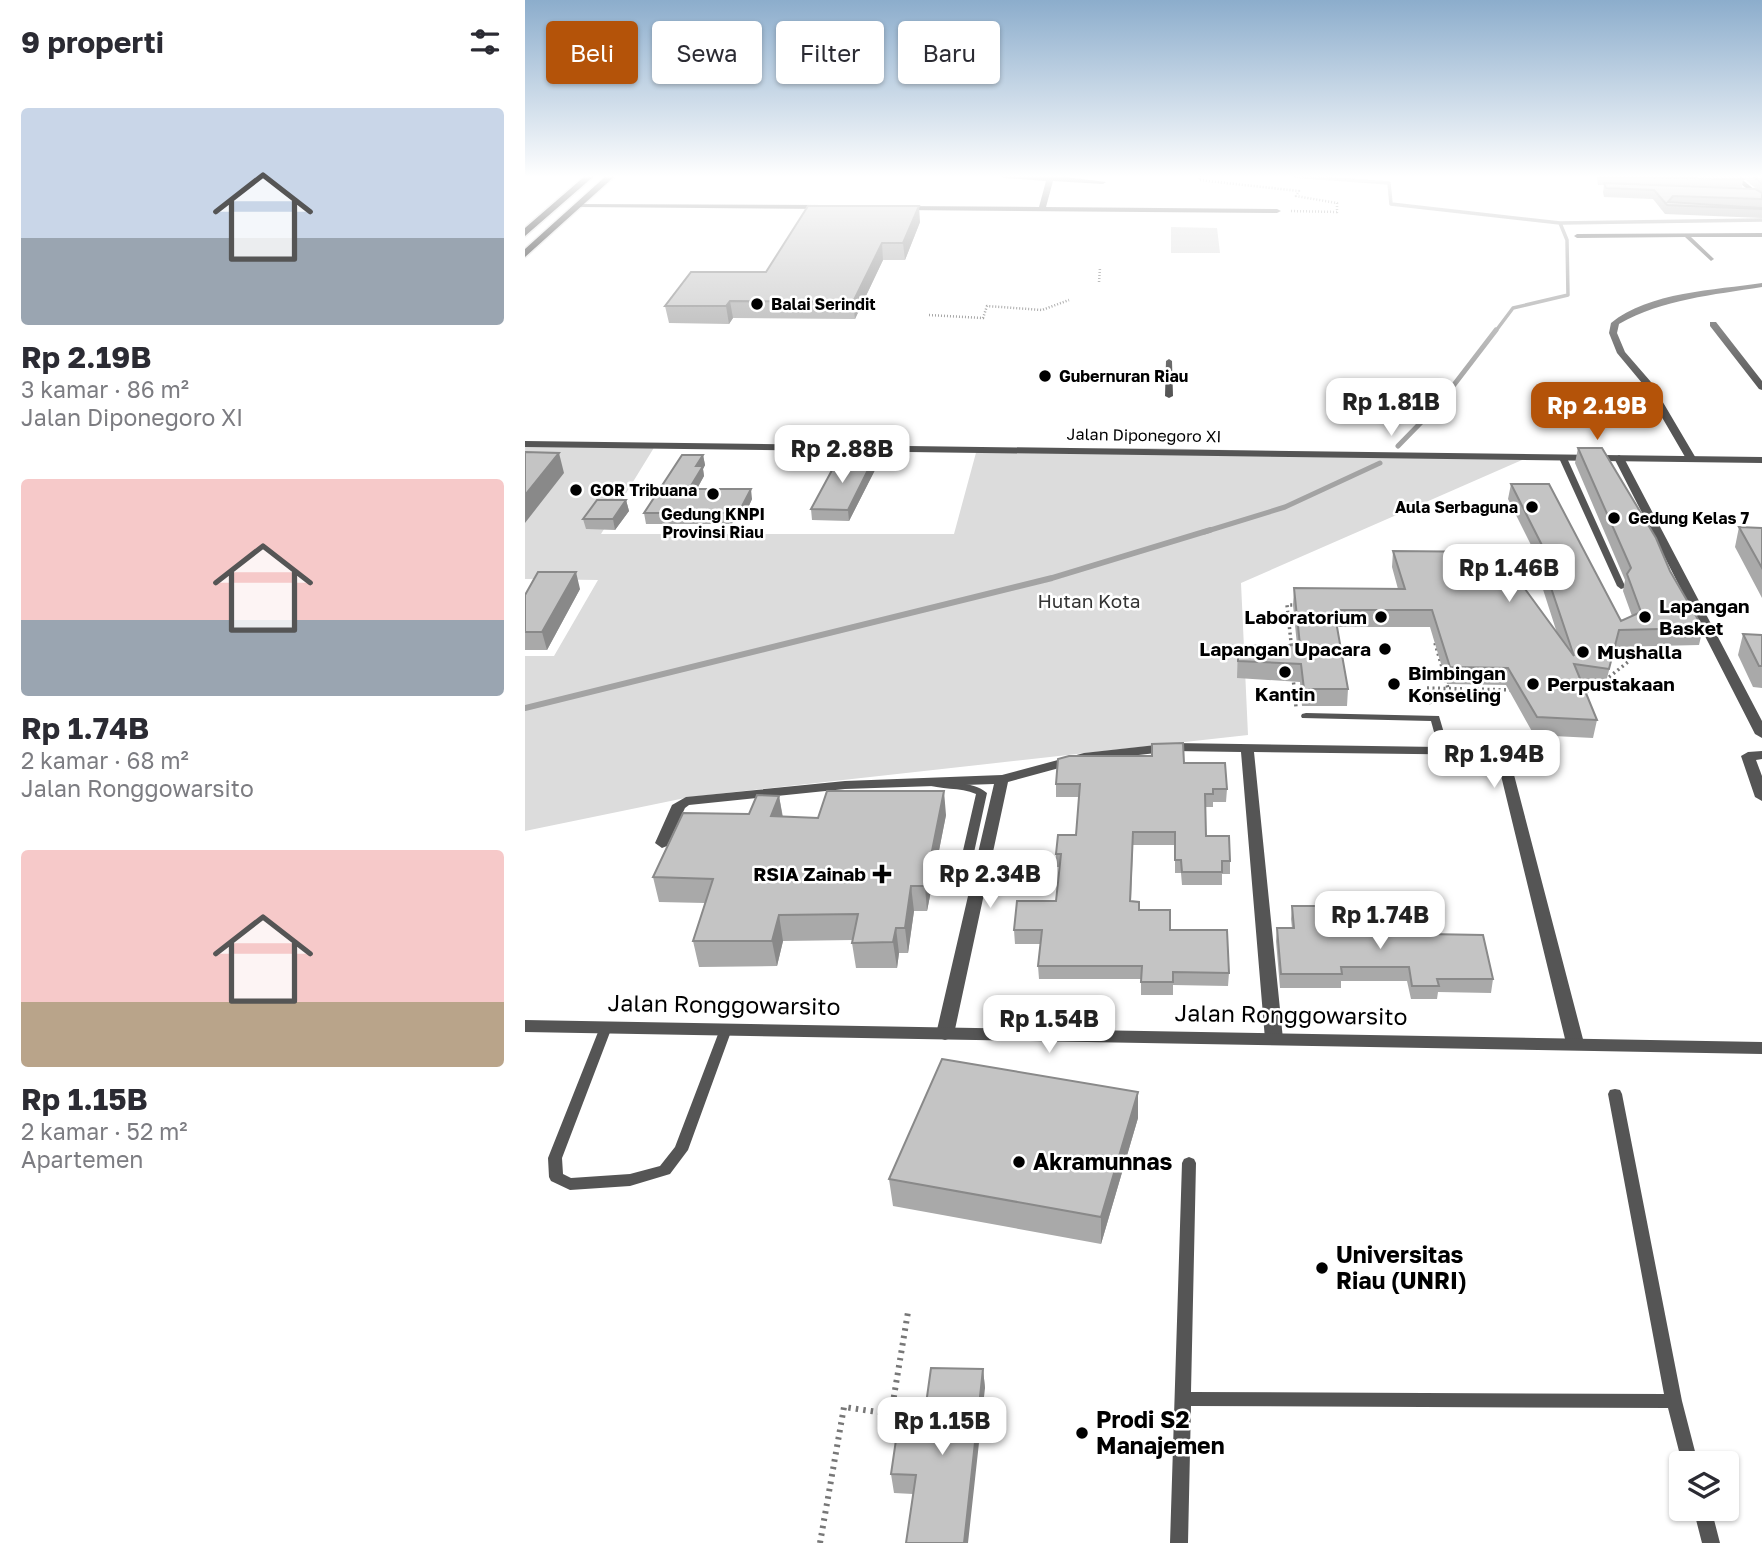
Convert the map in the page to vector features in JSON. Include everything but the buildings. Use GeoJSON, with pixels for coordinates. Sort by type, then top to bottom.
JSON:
{"type":"FeatureCollection","features":[{"type":"Feature","properties":{"kind":"street"},"geometry":{"type":"LineString","coordinates":[[1692,460],[1646,382],[1622,353],[1613,333],[1615,323],[1636,310],[1655,305],[1762,285]]}},
{"type":"Feature","properties":{"kind":"street"},"geometry":{"type":"LineString","coordinates":[[1713,324],[1762,387]]}},
{"type":"Feature","properties":{"kind":"street","name":"Jalan Diponegoro XI"},"geometry":{"type":"LineString","coordinates":[[525,444],[1762,460]]}},
{"type":"Feature","properties":{"kind":"street"},"geometry":{"type":"LineString","coordinates":[[1619,458],[1762,734]]}},
{"type":"Feature","properties":{"kind":"street"},"geometry":{"type":"LineString","coordinates":[[662,843],[682,802],[927,782],[1002,779],[1084,757],[1174,747],[1502,751],[1574,1042]]}},
{"type":"Feature","properties":{"kind":"street"},"geometry":{"type":"LineString","coordinates":[[1247,747],[1274,1039]]}},
{"type":"Feature","properties":{"kind":"street"},"geometry":{"type":"LineString","coordinates":[[1762,755],[1748,756],[1762,797]]}},
{"type":"Feature","properties":{"kind":"street"},"geometry":{"type":"LineString","coordinates":[[945,1034],[1002,779]]}},
{"type":"Feature","properties":{"kind":"street","name":"Jalan Ronggowarsito"},"geometry":{"type":"LineString","coordinates":[[525,1026],[1574,1042],[1762,1048]]}},
{"type":"Feature","properties":{"kind":"lane"},"geometry":{"type":"LineString","coordinates":[[1699,248],[1711,260]]}},
{"type":"Feature","properties":{"kind":"lane"},"geometry":{"type":"LineString","coordinates":[[1169,361],[1169,396]]}},
{"type":"Feature","properties":{"kind":"lane"},"geometry":{"type":"LineString","coordinates":[[1563,458],[1621,586]]}},
{"type":"Feature","properties":{"kind":"lane"},"geometry":{"type":"LineString","coordinates":[[1304,711],[1435,718],[1444,751]]}},
{"type":"Feature","properties":{"kind":"lane"},"geometry":{"type":"LineString","coordinates":[[927,782],[940,788],[970,787],[982,793],[962,881],[976,892]]}},
{"type":"Feature","properties":{"kind":"lane"},"geometry":{"type":"LineString","coordinates":[[606,1027],[555,1158],[556,1177],[569,1184],[630,1180],[665,1170],[681,1150],[726,1029]]}},
{"type":"Feature","properties":{"kind":"lane"},"geometry":{"type":"LineString","coordinates":[[1615,1094],[1674,1401],[1687,1451]]}},
{"type":"Feature","properties":{"kind":"lane"},"geometry":{"type":"LineString","coordinates":[[1179,1543],[1189,1163]]}},
{"type":"Feature","properties":{"kind":"lane"},"geometry":{"type":"LineString","coordinates":[[1183,1399],[1674,1401]]}},
{"type":"Feature","properties":{"kind":"lane"},"geometry":{"type":"LineString","coordinates":[[1705,1521],[1711,1543]]}},
{"type":"Feature","properties":{"kind":"path"},"geometry":{"type":"LineString","coordinates":[[1099,282],[1100,268]]}},
{"type":"Feature","properties":{"kind":"path"},"geometry":{"type":"LineString","coordinates":[[929,316],[983,318],[987,306],[1042,310],[1069,300]]}},
{"type":"Feature","properties":{"kind":"path"},"geometry":{"type":"LineString","coordinates":[[1518,588],[1532,578],[1543,578]]}},
{"type":"Feature","properties":{"kind":"path"},"geometry":{"type":"LineString","coordinates":[[1293,659],[1287,605],[1306,605]]}},
{"type":"Feature","properties":{"kind":"path"},"geometry":{"type":"LineString","coordinates":[[1433,639],[1448,688]]}},
{"type":"Feature","properties":{"kind":"path"},"geometry":{"type":"LineString","coordinates":[[1574,692],[1592,691],[1629,661],[1622,648],[1617,652],[1603,639]]}},
{"type":"Feature","properties":{"kind":"path"},"geometry":{"type":"LineString","coordinates":[[1293,672],[1295,707],[1304,711]]}},
{"type":"Feature","properties":{"kind":"path"},"geometry":{"type":"LineString","coordinates":[[1435,718],[1427,688],[1520,690]]}},
{"type":"Feature","properties":{"kind":"path"},"geometry":{"type":"LineString","coordinates":[[820,1543],[844,1407],[891,1414],[908,1312]]}},
{"type":"Feature","properties":{"kind":"green space"},"geometry":{"type":"Polygon","coordinates":[[[1171,248],[1219,248],[1220,253],[1171,253],[1171,248]]]}},
{"type":"Feature","properties":{"kind":"green space","name":"Hutan Kota"},"geometry":{"type":"Polygon","coordinates":[[[525,444],[655,446],[601,534],[954,534],[977,449],[1150,448],[1529,457],[1241,583],[1248,735],[690,797],[525,831],[525,656],[554,656],[598,580],[525,579],[525,444]]]}},
{"type":"Feature","properties":{"kind":"waterway"},"geometry":{"type":"LineString","coordinates":[[1495,332],[1513,308],[1568,295],[1567,248]]}},
{"type":"Feature","properties":{"kind":"waterway"},"geometry":{"type":"LineString","coordinates":[[1398,446],[1440,403],[1496,330]]}},
{"type":"Feature","properties":{"kind":"waterway"},"geometry":{"type":"LineString","coordinates":[[1204,532],[1285,507],[1380,463]]}},
{"type":"Feature","properties":{"kind":"waterway"},"geometry":{"type":"LineString","coordinates":[[525,708],[1052,578],[1210,530]]}},
{"type":"Feature","properties":{"kind":"place","name":"Balai Serindit"},"geometry":{"type":"Point","coordinates":[757,304]}},
{"type":"Feature","properties":{"kind":"place","name":"Gubernuran Riau"},"geometry":{"type":"Point","coordinates":[1045,376]}},
{"type":"Feature","properties":{"kind":"place","name":"GOR Tribuana"},"geometry":{"type":"Point","coordinates":[576,490]}},
{"type":"Feature","properties":{"kind":"place","name":"Gedung KNPI Provinsi Riau"},"geometry":{"type":"Point","coordinates":[713,494]}},
{"type":"Feature","properties":{"kind":"place","name":"Aula Serbaguna"},"geometry":{"type":"Point","coordinates":[1532,507]}},
{"type":"Feature","properties":{"kind":"place","name":"Gedung Kelas 7"},"geometry":{"type":"Point","coordinates":[1614,518]}},
{"type":"Feature","properties":{"kind":"place","name":"Laboratorium"},"geometry":{"type":"Point","coordinates":[1381,617]}},
{"type":"Feature","properties":{"kind":"place","name":"Lapangan Basket"},"geometry":{"type":"Point","coordinates":[1645,617]}},
{"type":"Feature","properties":{"kind":"place","name":"Lapangan Upacara"},"geometry":{"type":"Point","coordinates":[1385,649]}},
{"type":"Feature","properties":{"kind":"place","name":"Mushalla"},"geometry":{"type":"Point","coordinates":[1583,652]}},
{"type":"Feature","properties":{"kind":"place","name":"Kantin"},"geometry":{"type":"Point","coordinates":[1285,672]}},
{"type":"Feature","properties":{"kind":"place","name":"Bimbingan Konseling"},"geometry":{"type":"Point","coordinates":[1394,684]}},
{"type":"Feature","properties":{"kind":"place","name":"Perpustakaan"},"geometry":{"type":"Point","coordinates":[1533,684]}},
{"type":"Feature","properties":{"kind":"place","name":"RSIA Zainab"},"geometry":{"type":"Point","coordinates":[882,874]}},
{"type":"Feature","properties":{"kind":"place","name":"Akramunnas"},"geometry":{"type":"Point","coordinates":[1019,1162]}},
{"type":"Feature","properties":{"kind":"place","name":"Universitas Riau (UNRI)"},"geometry":{"type":"Point","coordinates":[1322,1268]}},
{"type":"Feature","properties":{"kind":"place","name":"Prodi S2 Manajemen"},"geometry":{"type":"Point","coordinates":[1082,1433]}}]}
